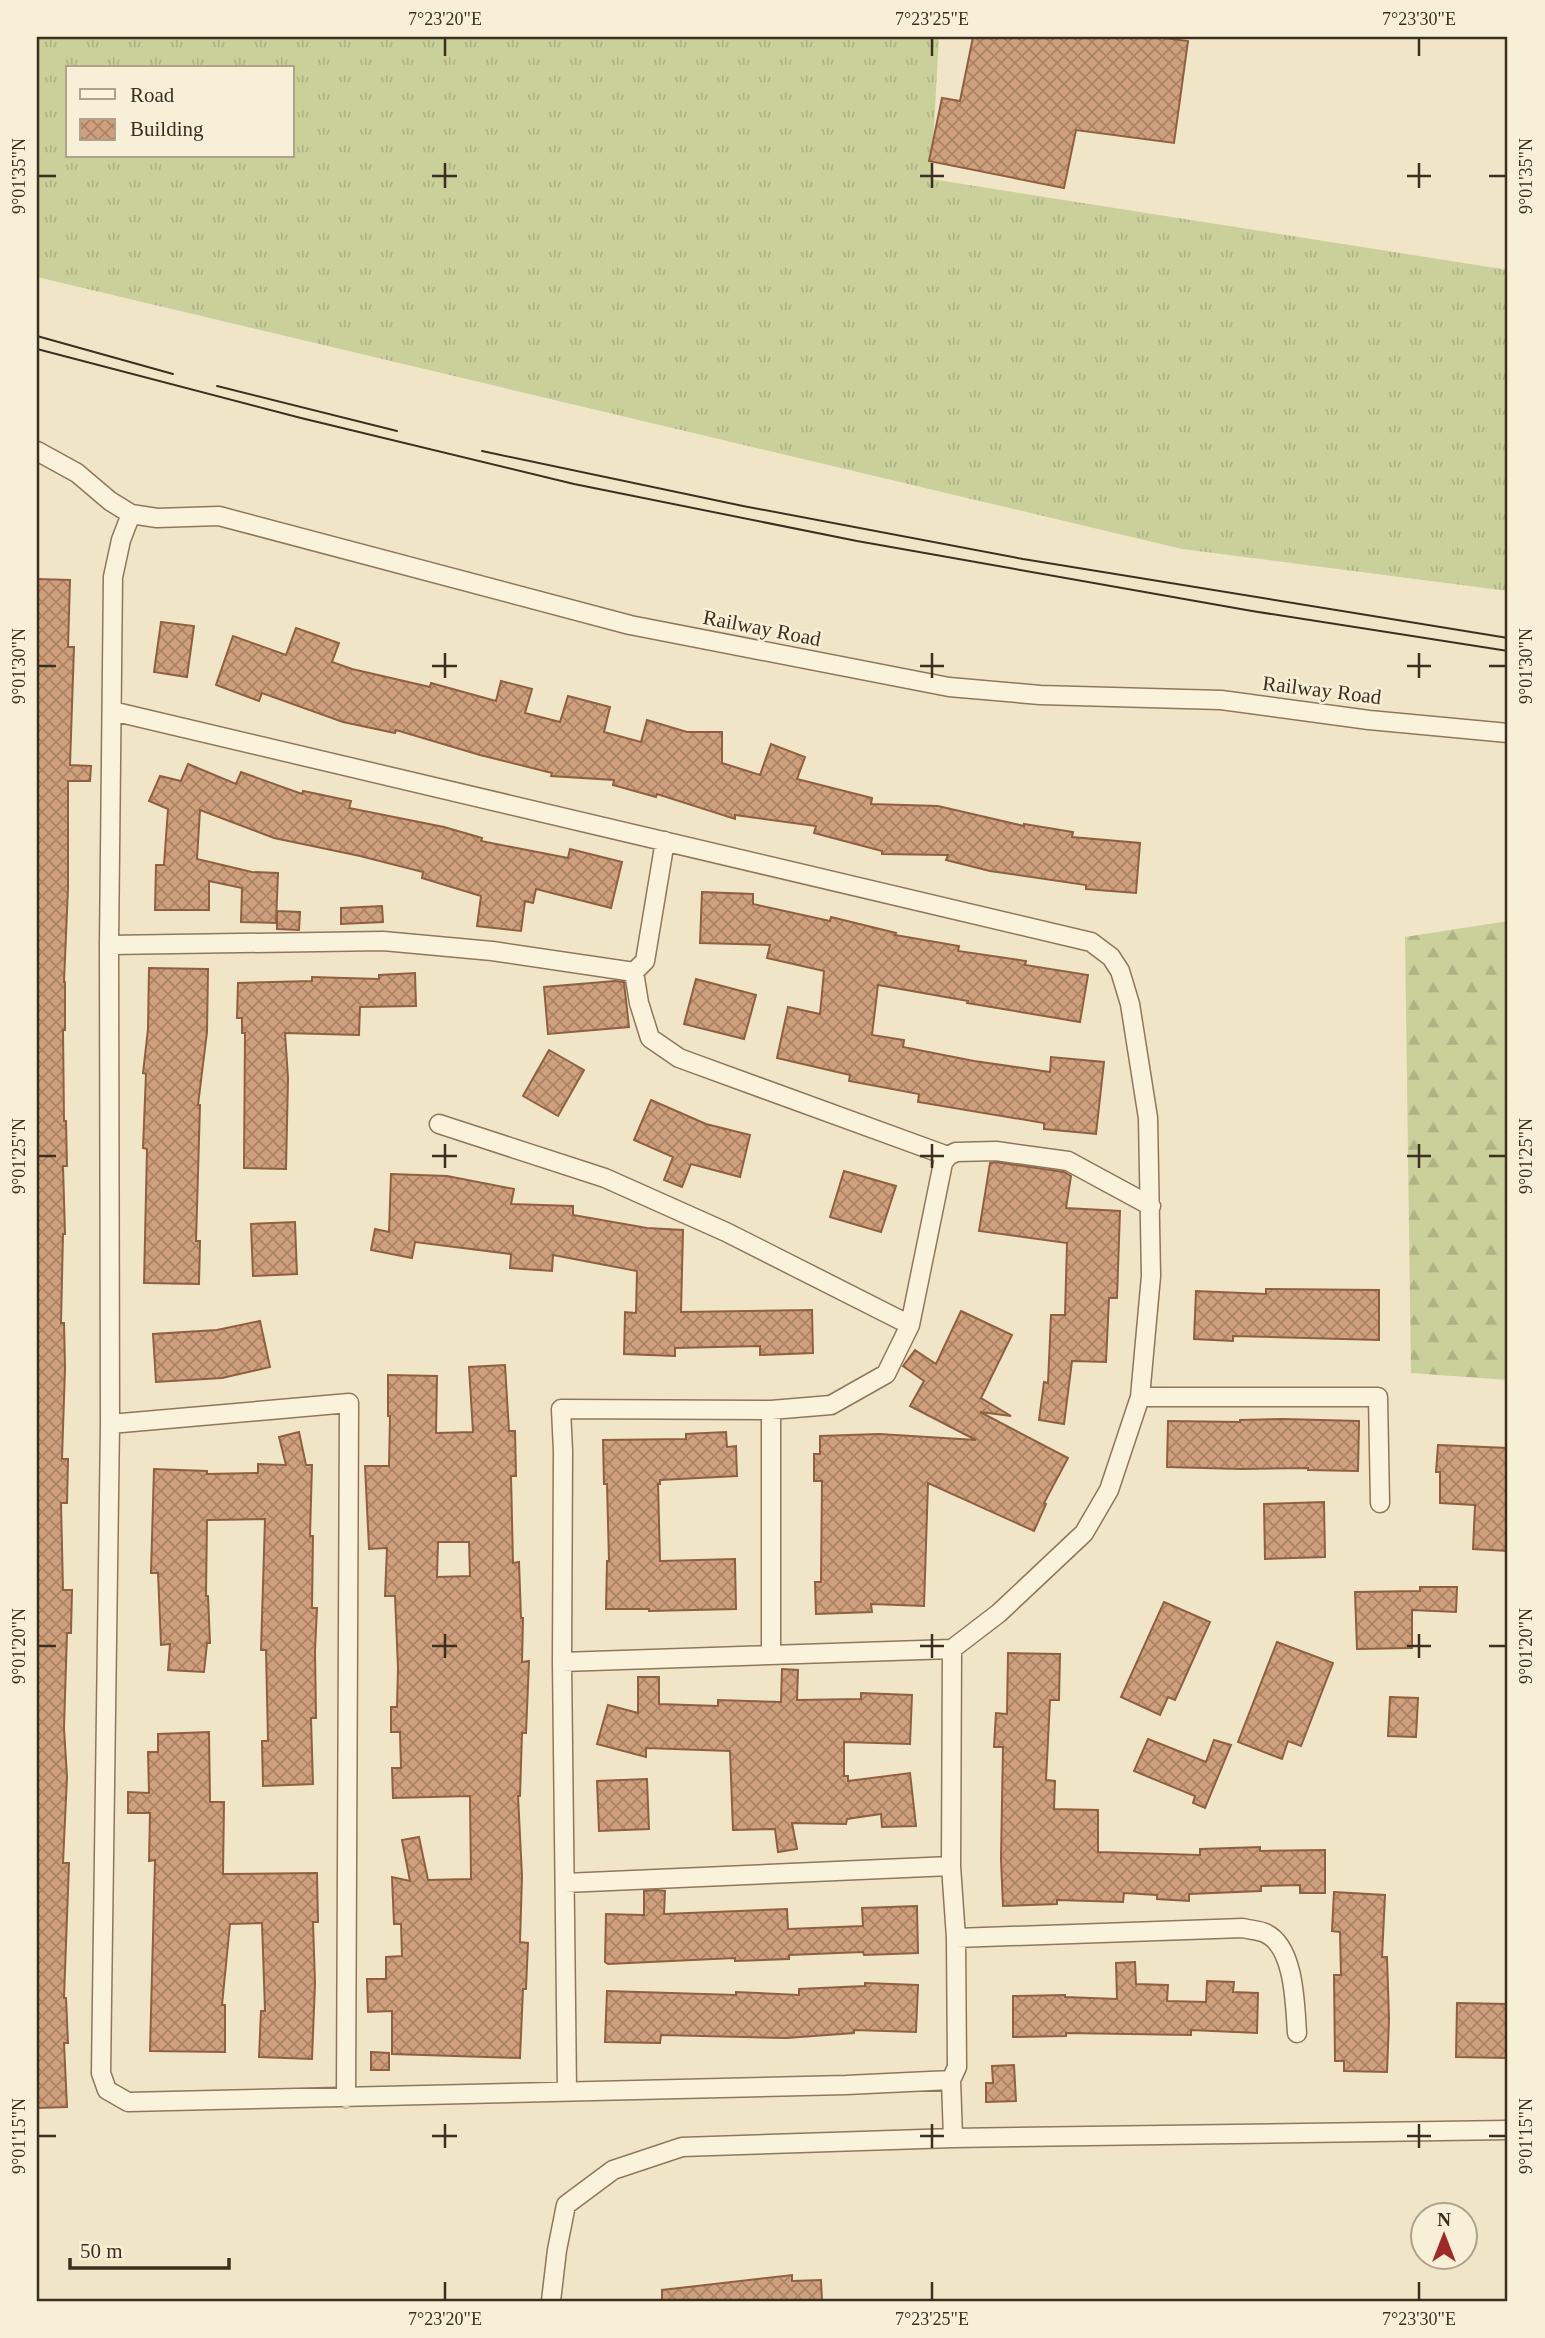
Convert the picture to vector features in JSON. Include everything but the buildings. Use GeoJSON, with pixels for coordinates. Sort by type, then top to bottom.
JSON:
{"type":"FeatureCollection","features":[{"type":"Feature","properties":{"kind":"street","name":"Railway Road"},"geometry":{"type":"LineString","coordinates":[[37,452],[77,473],[131,514],[157,518],[219,516],[630,625],[948,687],[1040,695],[1221,700],[1369,720],[1508,733]]}},
{"type":"Feature","properties":{"kind":"street"},"geometry":{"type":"LineString","coordinates":[[131,514],[121,540],[113,577],[109,944],[110,1424],[101,2073],[107,2090],[128,2102],[846,2085],[951,2080]]}},
{"type":"Feature","properties":{"kind":"street"},"geometry":{"type":"LineString","coordinates":[[112,710],[1091,942],[1111,957],[1120,971],[1130,1004],[1148,1118],[1151,1276],[1140,1396],[1109,1490],[1084,1533],[999,1613],[952,1648],[562,1662]]}},
{"type":"Feature","properties":{"kind":"street"},"geometry":{"type":"LineString","coordinates":[[634,972],[645,961],[665,841]]}},
{"type":"Feature","properties":{"kind":"street"},"geometry":{"type":"LineString","coordinates":[[109,944],[383,941],[492,951],[634,972]]}},
{"type":"Feature","properties":{"kind":"street"},"geometry":{"type":"LineString","coordinates":[[634,972],[639,1003],[650,1038],[679,1058],[948,1156]]}},
{"type":"Feature","properties":{"kind":"street"},"geometry":{"type":"LineString","coordinates":[[439,1125],[605,1178],[726,1233],[910,1325]]}},
{"type":"Feature","properties":{"kind":"street"},"geometry":{"type":"LineString","coordinates":[[568,2091],[561,1409],[771,1410],[831,1405],[886,1374],[910,1325],[943,1163],[948,1156],[956,1152],[996,1151],[1068,1161],[1151,1206]]}},
{"type":"Feature","properties":{"kind":"street"},"geometry":{"type":"LineString","coordinates":[[1140,1396],[1378,1396],[1380,1503]]}},
{"type":"Feature","properties":{"kind":"street"},"geometry":{"type":"LineString","coordinates":[[110,1424],[349,1403],[346,2098]]}},
{"type":"Feature","properties":{"kind":"street"},"geometry":{"type":"LineString","coordinates":[[771,1410],[771,1655]]}},
{"type":"Feature","properties":{"kind":"street"},"geometry":{"type":"LineString","coordinates":[[952,1648],[951,1866],[956,1938],[957,2067],[951,2080],[953,2138]]}},
{"type":"Feature","properties":{"kind":"street"},"geometry":{"type":"LineString","coordinates":[[565,1882],[951,1866]]}},
{"type":"Feature","properties":{"kind":"street"},"geometry":{"type":"LineString","coordinates":[[956,1938],[1243,1928],[1267,1933],[1286,1955],[1295,1993],[1297,2033]]}},
{"type":"Feature","properties":{"kind":"street"},"geometry":{"type":"LineString","coordinates":[[551,2301],[566,2205],[613,2170],[681,2147],[953,2138],[1508,2130]]}},
{"type":"Feature","properties":{"kind":"green space"},"geometry":{"type":"Polygon","coordinates":[[[37,37],[939,37],[931,179],[1508,270],[1508,591],[1182,549],[37,277],[37,37]]]}},
{"type":"Feature","properties":{"kind":"green space"},"geometry":{"type":"Polygon","coordinates":[[[1508,921],[1508,1380],[1411,1373],[1405,937],[1508,921]]]}},
{"type":"Feature","properties":{"kind":"tram line"},"geometry":{"type":"LineString","coordinates":[[37,336],[173,374]]}},
{"type":"Feature","properties":{"kind":"tram line"},"geometry":{"type":"LineString","coordinates":[[37,349],[301,418],[574,484],[857,541],[1252,611],[1508,651]]}},
{"type":"Feature","properties":{"kind":"tram line"},"geometry":{"type":"LineString","coordinates":[[217,386],[397,431]]}},
{"type":"Feature","properties":{"kind":"tram line"},"geometry":{"type":"LineString","coordinates":[[482,451],[743,506],[1023,559],[1508,638]]}}]}
